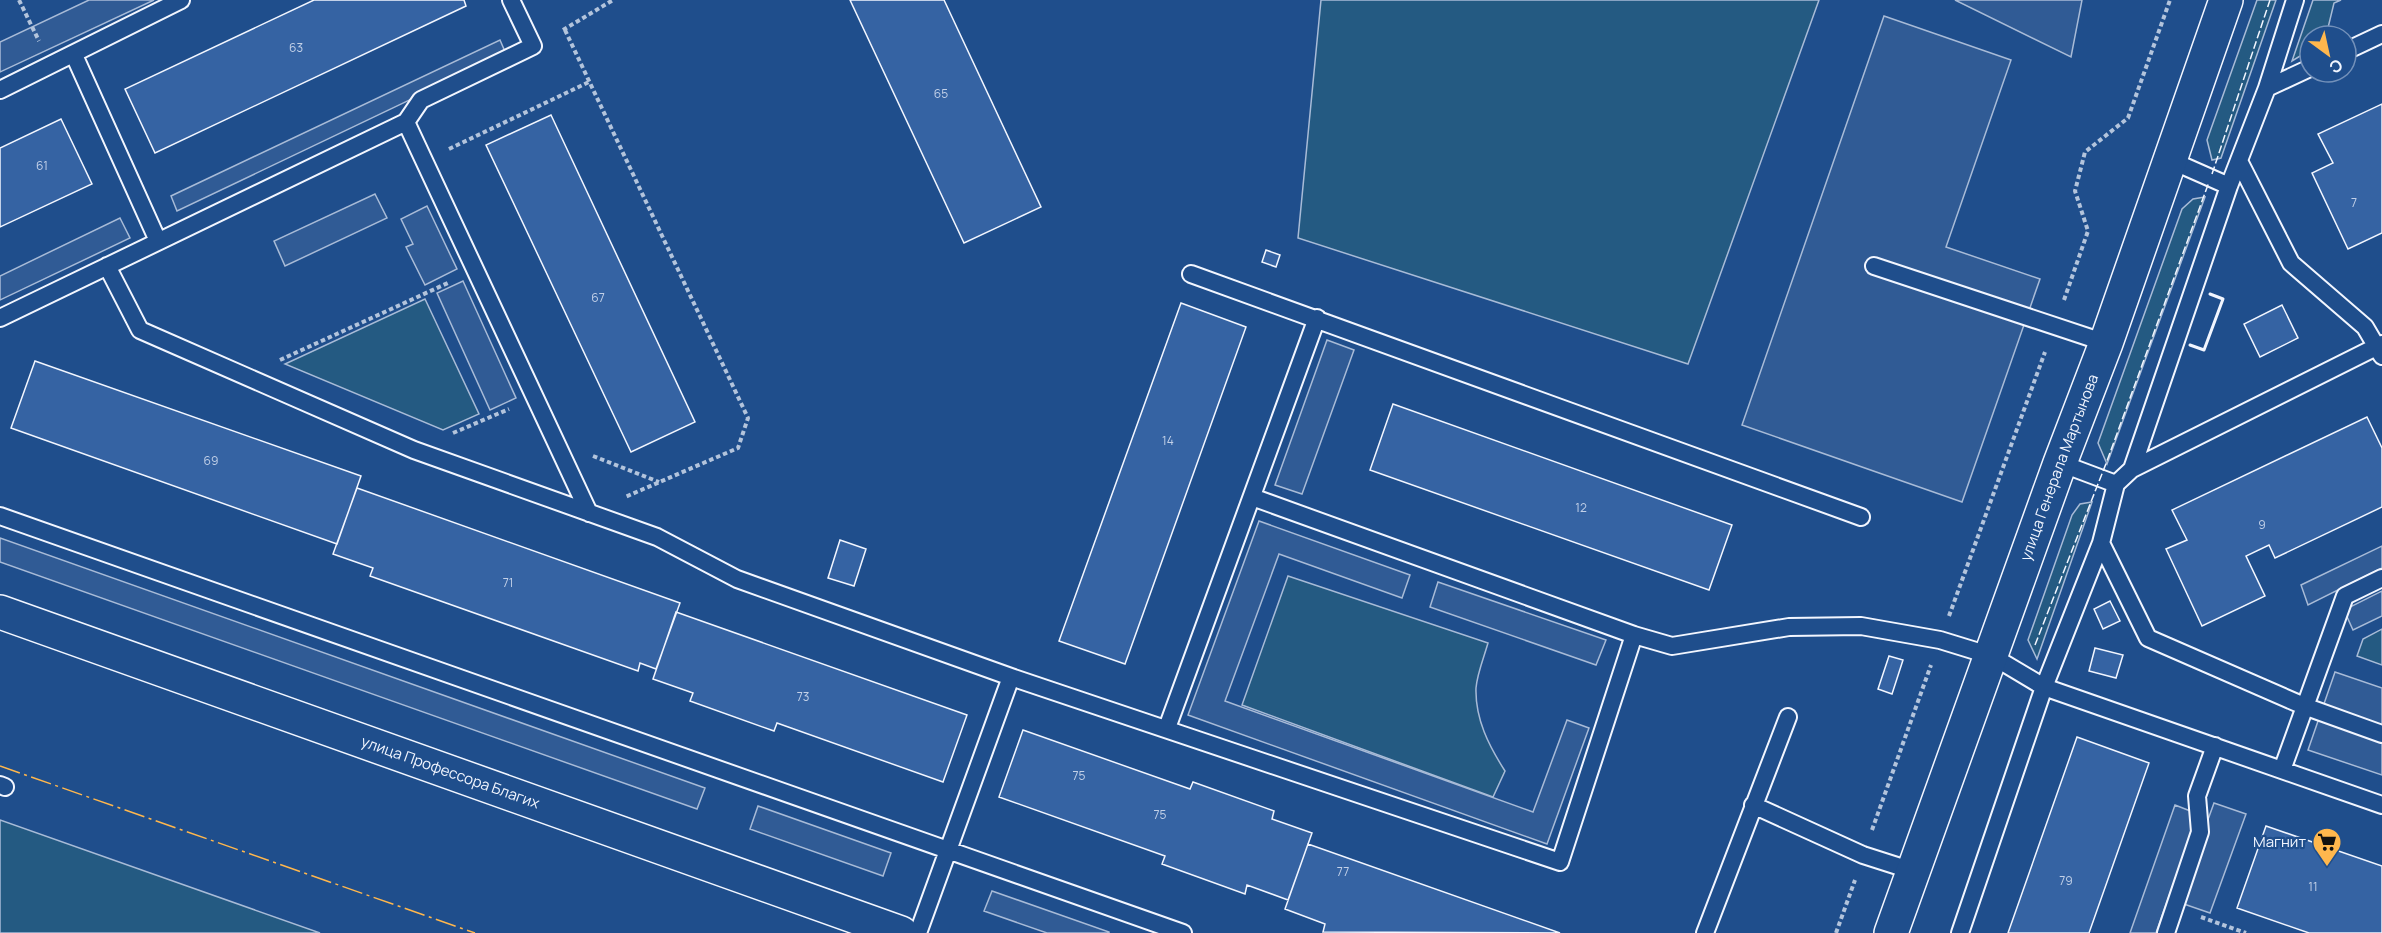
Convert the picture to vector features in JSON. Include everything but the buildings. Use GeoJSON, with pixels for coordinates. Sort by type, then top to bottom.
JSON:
{"type":"FeatureCollection","features":[{"type":"Feature","properties":{"kind":"street","name":"улица Генерала Мартынова"},"geometry":{"type":"LineString","coordinates":[[1891,933],[2060,463],[2106,343],[2226,0]]}},
{"type":"Feature","properties":{"kind":"street","name":"улица Профессора Благих"},"geometry":{"type":"LineString","coordinates":[[0,612],[901,933]]}},
{"type":"Feature","properties":{"kind":"lane"},"geometry":{"type":"LineString","coordinates":[[0,90],[181,0]]}},
{"type":"Feature","properties":{"kind":"lane"},"geometry":{"type":"LineString","coordinates":[[0,318],[406,122],[421,100],[533,45],[512,0]]}},
{"type":"Feature","properties":{"kind":"lane"},"geometry":{"type":"LineString","coordinates":[[2132,469],[2229,186],[2267,88],[2295,0]]}},
{"type":"Feature","properties":{"kind":"lane"},"geometry":{"type":"LineString","coordinates":[[2358,45],[2382,34]]}},
{"type":"Feature","properties":{"kind":"lane"},"geometry":{"type":"LineString","coordinates":[[74,55],[158,241]]}},
{"type":"Feature","properties":{"kind":"lane"},"geometry":{"type":"LineString","coordinates":[[2267,88],[2298,74]]}},
{"type":"Feature","properties":{"kind":"lane"},"geometry":{"type":"LineString","coordinates":[[406,122],[588,513]]}},
{"type":"Feature","properties":{"kind":"lane"},"geometry":{"type":"LineString","coordinates":[[2170,160],[2229,186]]}},
{"type":"Feature","properties":{"kind":"lane"},"geometry":{"type":"LineString","coordinates":[[1960,933],[2044,687],[2101,543],[2116,484],[2132,469],[2380,349],[2365,327],[2291,263],[2239,161]]}},
{"type":"Feature","properties":{"kind":"lane"},"geometry":{"type":"LineString","coordinates":[[107,266],[140,330],[414,450],[657,537],[737,579],[1011,677],[1560,862],[1634,635]]}},
{"type":"Feature","properties":{"kind":"lane"},"geometry":{"type":"LineString","coordinates":[[1874,266],[2106,343]]}},
{"type":"Feature","properties":{"kind":"lane"},"geometry":{"type":"LineString","coordinates":[[1191,274],[1861,518]]}},
{"type":"Feature","properties":{"kind":"lane"},"geometry":{"type":"LineString","coordinates":[[1167,728],[1317,318]]}},
{"type":"Feature","properties":{"kind":"lane"},"geometry":{"type":"LineString","coordinates":[[2060,463],[2116,484]]}},
{"type":"Feature","properties":{"kind":"lane"},"geometry":{"type":"LineString","coordinates":[[1252,497],[1634,635],[1672,646],[1789,627],[1861,626],[1940,640],[1992,656],[2044,687],[2382,805]]}},
{"type":"Feature","properties":{"kind":"lane"},"geometry":{"type":"LineString","coordinates":[[0,516],[1183,933]]}},
{"type":"Feature","properties":{"kind":"lane"},"geometry":{"type":"LineString","coordinates":[[2101,543],[2148,638],[2304,706],[2382,734]]}},
{"type":"Feature","properties":{"kind":"lane"},"geometry":{"type":"LineString","coordinates":[[2282,770],[2345,596],[2382,578]]}},
{"type":"Feature","properties":{"kind":"lane"},"geometry":{"type":"LineString","coordinates":[[918,933],[1011,677]]}},
{"type":"Feature","properties":{"kind":"lane"},"geometry":{"type":"LineString","coordinates":[[1705,933],[1788,717]]}},
{"type":"Feature","properties":{"kind":"lane"},"geometry":{"type":"LineString","coordinates":[[2166,933],[2200,832],[2197,796],[2215,746]]}},
{"type":"Feature","properties":{"kind":"lane"},"geometry":{"type":"LineString","coordinates":[[1753,805],[1863,855],[1913,872]]}},
{"type":"Feature","properties":{"kind":"path"},"geometry":{"type":"LineString","coordinates":[[19,0],[51,66]]}},
{"type":"Feature","properties":{"kind":"path"},"geometry":{"type":"LineString","coordinates":[[533,45],[565,30],[613,0]]}},
{"type":"Feature","properties":{"kind":"path"},"geometry":{"type":"LineString","coordinates":[[2055,326],[2088,231],[2075,191],[2085,152],[2128,118],[2170,0]]}},
{"type":"Feature","properties":{"kind":"path"},"geometry":{"type":"LineString","coordinates":[[565,30],[748,418],[738,448],[588,513]]}},
{"type":"Feature","properties":{"kind":"path"},"geometry":{"type":"LineString","coordinates":[[425,161],[589,82]]}},
{"type":"Feature","properties":{"kind":"path"},"geometry":{"type":"LineString","coordinates":[[245,376],[476,271]]}},
{"type":"Feature","properties":{"kind":"path"},"geometry":{"type":"LineString","coordinates":[[414,450],[535,398]]}},
{"type":"Feature","properties":{"kind":"path"},"geometry":{"type":"LineString","coordinates":[[590,455],[659,482]]}},
{"type":"Feature","properties":{"kind":"path"},"geometry":{"type":"LineString","coordinates":[[2174,908],[2246,933]]}},
{"type":"Feature","properties":{"kind":"shaded area"},"geometry":{"type":"Polygon","coordinates":[[[89,0],[154,0],[0,72],[0,42],[89,0]]]}},
{"type":"Feature","properties":{"kind":"shaded area"},"geometry":{"type":"Polygon","coordinates":[[[1321,0],[1819,0],[1688,364],[1298,238],[1321,0]]]}},
{"type":"Feature","properties":{"kind":"shaded area"},"geometry":{"type":"Polygon","coordinates":[[[1955,0],[2082,0],[2071,57],[1955,0]]]}},
{"type":"Feature","properties":{"kind":"shaded area"},"geometry":{"type":"Polygon","coordinates":[[[2257,0],[2276,0],[2221,158],[2212,160],[2207,140],[2257,0]]]}},
{"type":"Feature","properties":{"kind":"shaded area"},"geometry":{"type":"Polygon","coordinates":[[[2313,0],[2341,0],[2334,3],[2329,24],[2305,24],[2313,0]]]}},
{"type":"Feature","properties":{"kind":"shaded area"},"geometry":{"type":"Polygon","coordinates":[[[1884,16],[2011,60],[1946,247],[2040,279],[1962,502],[1742,425],[1884,16]]]}},
{"type":"Feature","properties":{"kind":"shaded area"},"geometry":{"type":"Polygon","coordinates":[[[500,40],[506,54],[177,211],[171,196],[500,40]]]}},
{"type":"Feature","properties":{"kind":"shaded area"},"geometry":{"type":"Polygon","coordinates":[[[2298,44],[2298,57],[2292,61],[2298,44]]]}},
{"type":"Feature","properties":{"kind":"shaded area"},"geometry":{"type":"Polygon","coordinates":[[[375,194],[387,218],[285,266],[274,241],[375,194]]]}},
{"type":"Feature","properties":{"kind":"shaded area"},"geometry":{"type":"Polygon","coordinates":[[[2205,197],[2107,464],[2098,443],[2182,209],[2193,199],[2205,197]]]}},
{"type":"Feature","properties":{"kind":"shaded area"},"geometry":{"type":"Polygon","coordinates":[[[427,206],[457,269],[425,285],[406,247],[413,244],[401,219],[427,206]]]}},
{"type":"Feature","properties":{"kind":"shaded area"},"geometry":{"type":"Polygon","coordinates":[[[120,218],[130,238],[0,300],[0,276],[120,218]]]}},
{"type":"Feature","properties":{"kind":"shaded area"},"geometry":{"type":"Polygon","coordinates":[[[463,281],[516,398],[490,410],[437,293],[463,281]]]}},
{"type":"Feature","properties":{"kind":"shaded area"},"geometry":{"type":"Polygon","coordinates":[[[425,299],[479,414],[443,430],[285,364],[425,299]]]}},
{"type":"Feature","properties":{"kind":"shaded area"},"geometry":{"type":"Polygon","coordinates":[[[1327,340],[1354,350],[1302,494],[1275,485],[1327,340]]]}},
{"type":"Feature","properties":{"kind":"shaded area"},"geometry":{"type":"Polygon","coordinates":[[[2092,502],[2037,659],[2028,640],[2072,515],[2080,504],[2092,502]]]}},
{"type":"Feature","properties":{"kind":"shaded area"},"geometry":{"type":"Polygon","coordinates":[[[1259,521],[1410,575],[1402,598],[1279,554],[1225,701],[1533,812],[1567,720],[1589,728],[1547,844],[1188,715],[1259,521]]]}},
{"type":"Feature","properties":{"kind":"shaded area"},"geometry":{"type":"Polygon","coordinates":[[[0,538],[705,788],[697,809],[0,562],[0,538]]]}},
{"type":"Feature","properties":{"kind":"shaded area"},"geometry":{"type":"Polygon","coordinates":[[[2382,546],[2382,568],[2308,605],[2301,585],[2382,546]]]}},
{"type":"Feature","properties":{"kind":"shaded area"},"geometry":{"type":"Polygon","coordinates":[[[1288,576],[1488,643],[1478,677],[1476,699],[1484,732],[1505,771],[1493,797],[1242,705],[1288,576]]]}},
{"type":"Feature","properties":{"kind":"shaded area"},"geometry":{"type":"Polygon","coordinates":[[[1438,582],[1606,640],[1596,665],[1430,607],[1438,582]]]}},
{"type":"Feature","properties":{"kind":"shaded area"},"geometry":{"type":"Polygon","coordinates":[[[2382,591],[2382,616],[2353,630],[2344,610],[2382,591]]]}},
{"type":"Feature","properties":{"kind":"shaded area"},"geometry":{"type":"Polygon","coordinates":[[[2382,629],[2382,665],[2357,656],[2363,639],[2382,629]]]}},
{"type":"Feature","properties":{"kind":"shaded area"},"geometry":{"type":"Polygon","coordinates":[[[2335,672],[2382,688],[2382,775],[2308,750],[2335,672]]]}},
{"type":"Feature","properties":{"kind":"shaded area"},"geometry":{"type":"Polygon","coordinates":[[[2214,803],[2246,814],[2210,913],[2178,902],[2214,803]]]}},
{"type":"Feature","properties":{"kind":"shaded area"},"geometry":{"type":"Polygon","coordinates":[[[2175,805],[2198,814],[2156,933],[2130,933],[2175,805]]]}},
{"type":"Feature","properties":{"kind":"shaded area"},"geometry":{"type":"Polygon","coordinates":[[[758,806],[891,853],[883,876],[750,829],[758,806]]]}},
{"type":"Feature","properties":{"kind":"shaded area"},"geometry":{"type":"Polygon","coordinates":[[[0,820],[320,933],[0,933],[0,820]]]}},
{"type":"Feature","properties":{"kind":"shaded area"},"geometry":{"type":"Polygon","coordinates":[[[992,891],[1109,933],[1047,933],[984,911],[992,891]]]}},
{"type":"Feature","properties":{"kind":"fence"},"geometry":{"type":"LineString","coordinates":[[2212,174],[2270,0]]}},
{"type":"Feature","properties":{"kind":"fence"},"geometry":{"type":"LineString","coordinates":[[2035,645],[2107,461],[2209,182]]}},
{"type":"Feature","properties":{"kind":"wall"},"geometry":{"type":"LineString","coordinates":[[2190,345],[2204,350],[2223,299],[2210,294]]}},
{"type":"Feature","properties":{"kind":"power"},"geometry":{"type":"LineString","coordinates":[[0,766],[475,933]]}},
{"type":"Feature","properties":{"kind":"place","name":"Магнит"},"geometry":{"type":"Point","coordinates":[2327,868]}}]}
